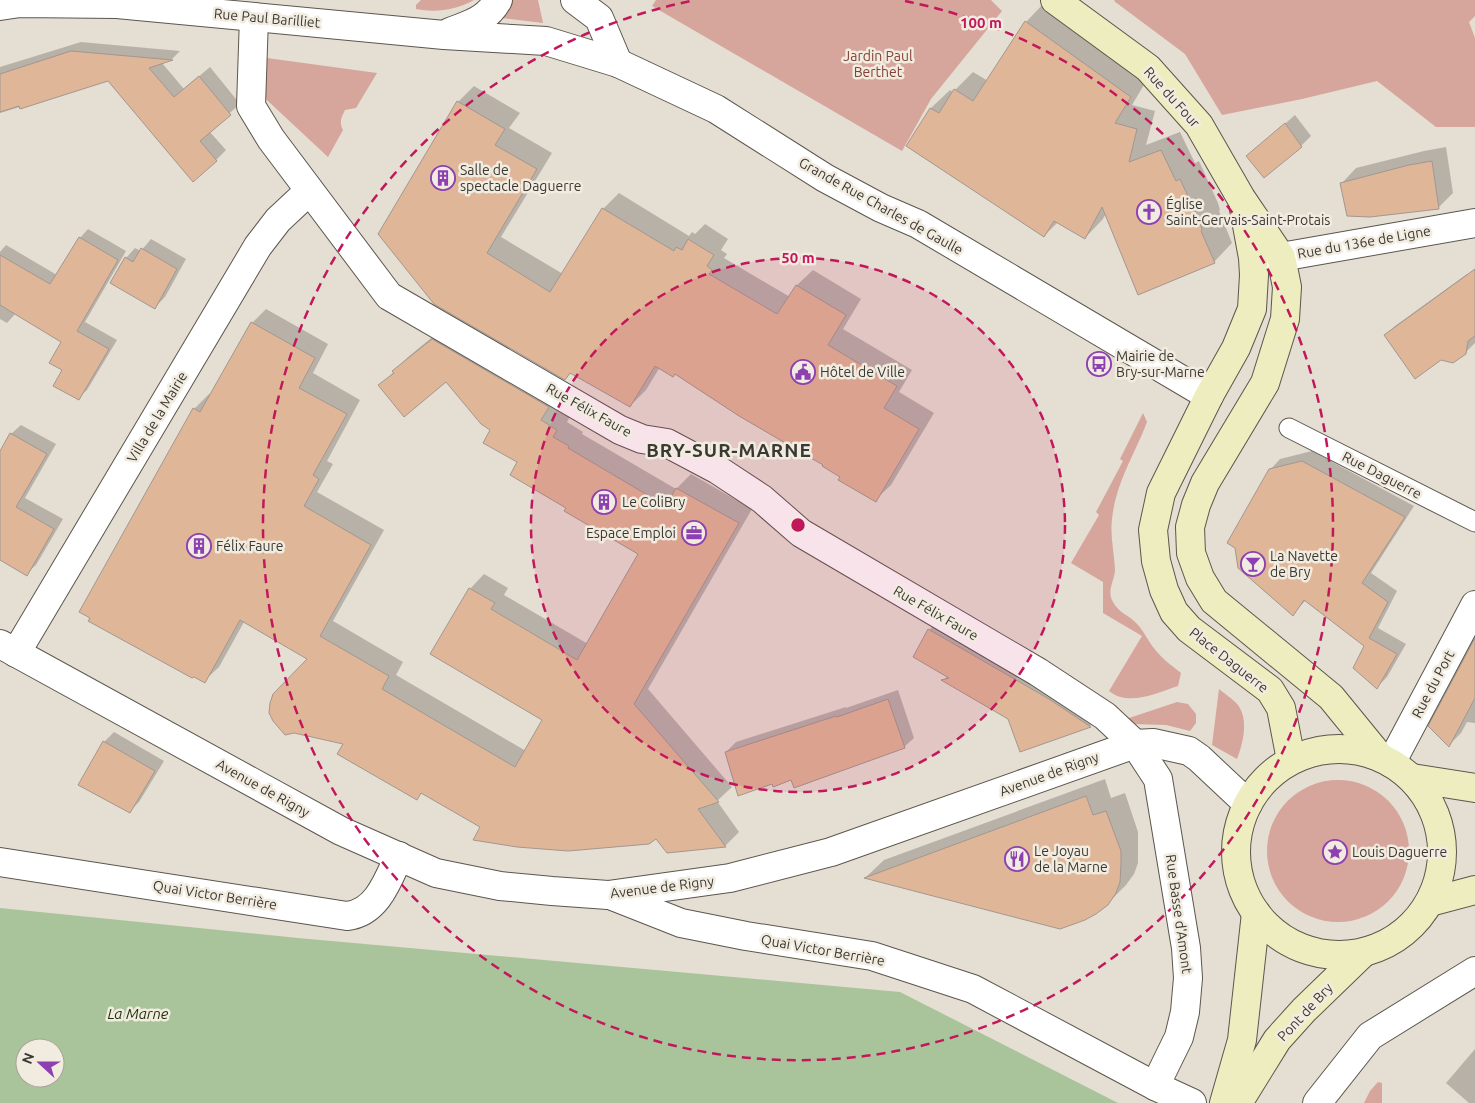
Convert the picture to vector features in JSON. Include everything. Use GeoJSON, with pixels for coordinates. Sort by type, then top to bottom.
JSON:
{"type":"FeatureCollection","features":[{"type":"Feature","properties":{"kind":"main road","name":"Rue du Four"},"geometry":{"type":"LineString","coordinates":[[1055,0],[1148,68],[1199,125],[1241,198]]}},
{"type":"Feature","properties":{"kind":"main road"},"geometry":{"type":"LineString","coordinates":[[1241,198],[1281,257],[1288,287],[1286,319],[1265,382],[1205,483],[1190,527],[1190,553],[1200,578],[1214,601],[1331,696],[1394,766],[1428,800],[1439,824],[1443,850],[1440,877],[1430,902],[1413,925],[1390,942],[1363,953],[1339,956],[1315,953],[1292,944],[1272,931],[1256,913],[1242,888],[1236,860],[1237,831],[1248,804],[1261,784],[1291,760],[1320,750],[1350,749],[1394,766],[1475,788]]}},
{"type":"Feature","properties":{"kind":"main road","name":"Place Daguerre"},"geometry":{"type":"LineString","coordinates":[[1241,198],[1253,258],[1252,308],[1236,348],[1209,396],[1161,493],[1153,530],[1156,560],[1164,590],[1174,612],[1189,629],[1270,690],[1281,708],[1291,760]]}},
{"type":"Feature","properties":{"kind":"main road"},"geometry":{"type":"LineString","coordinates":[[1209,396],[1229,442]]}},
{"type":"Feature","properties":{"kind":"main road"},"geometry":{"type":"LineString","coordinates":[[1430,902],[1475,890]]}},
{"type":"Feature","properties":{"kind":"main road"},"geometry":{"type":"LineString","coordinates":[[1224,1103],[1242,1040],[1256,913]]}},
{"type":"Feature","properties":{"kind":"main road","name":"Pont de Bry"},"geometry":{"type":"LineString","coordinates":[[1238,1103],[1277,1040],[1304,1010],[1363,953]]}},
{"type":"Feature","properties":{"kind":"street","name":"Rue Paul Barilliet"},"geometry":{"type":"LineString","coordinates":[[444,35],[483,19],[495,7],[498,0]]}},
{"type":"Feature","properties":{"kind":"street"},"geometry":{"type":"LineString","coordinates":[[575,0],[599,18],[618,63]]}},
{"type":"Feature","properties":{"kind":"street","name":"Rue Paul Barilliet"},"geometry":{"type":"LineString","coordinates":[[0,6],[20,3],[117,4],[444,35],[546,41],[618,63]]}},
{"type":"Feature","properties":{"kind":"street","name":"Rue Félix Faure"},"geometry":{"type":"LineString","coordinates":[[254,18],[251,106],[271,139],[389,296],[620,430],[642,439],[667,443],[718,470],[762,499],[801,533],[1038,672],[1104,716],[1135,744]]}},
{"type":"Feature","properties":{"kind":"street","name":"Grande Rue Charles de Gaulle"},"geometry":{"type":"LineString","coordinates":[[618,63],[716,109],[825,178],[880,208],[918,224],[1209,396]]}},
{"type":"Feature","properties":{"kind":"street","name":"Villa de la Mairie"},"geometry":{"type":"LineString","coordinates":[[8,649],[258,246],[278,220],[309,191]]}},
{"type":"Feature","properties":{"kind":"street","name":"Rue du 136e de Ligne"},"geometry":{"type":"LineString","coordinates":[[1253,258],[1281,257],[1475,223]]}},
{"type":"Feature","properties":{"kind":"street","name":"Rue du Port"},"geometry":{"type":"LineString","coordinates":[[1394,766],[1475,605]]}},
{"type":"Feature","properties":{"kind":"street","name":"Avenue de Rigny"},"geometry":{"type":"LineString","coordinates":[[8,649],[341,831],[436,873],[500,886],[608,895],[730,878],[831,852],[1135,744],[1153,743],[1189,751],[1248,804]]}},
{"type":"Feature","properties":{"kind":"street","name":"Rue Basse d'Amont"},"geometry":{"type":"LineString","coordinates":[[1135,744],[1158,779],[1186,948],[1188,978],[1185,1012],[1179,1036],[1155,1086]]}},
{"type":"Feature","properties":{"kind":"street","name":"Quai Victor Berrière"},"geometry":{"type":"LineString","coordinates":[[0,862],[347,916],[362,912],[376,900],[387,883],[399,856]]}},
{"type":"Feature","properties":{"kind":"street","name":"Quai Victor Berrière"},"geometry":{"type":"LineString","coordinates":[[608,895],[681,923],[746,936],[872,956],[973,989],[1155,1086],[1192,1103]]}},
{"type":"Feature","properties":{"kind":"street"},"geometry":{"type":"LineString","coordinates":[[1317,1103],[1370,1036],[1475,971]]}},
{"type":"Feature","properties":{"kind":"lane","name":"Rue Daguerre"},"geometry":{"type":"LineString","coordinates":[[1289,428],[1475,522]]}},
{"type":"Feature","properties":{"kind":"green space"},"geometry":{"type":"Polygon","coordinates":[[[421,0],[474,0],[446,10],[431,11],[416,9],[416,5],[421,0]]]}},
{"type":"Feature","properties":{"kind":"green space"},"geometry":{"type":"Polygon","coordinates":[[[512,0],[538,0],[543,23],[501,18],[512,0]]]}},
{"type":"Feature","properties":{"kind":"green space","name":"Jardin Paul Berthet"},"geometry":{"type":"Polygon","coordinates":[[[656,0],[991,0],[1002,11],[931,99],[902,151],[652,6],[656,0]]]}},
{"type":"Feature","properties":{"kind":"green space"},"geometry":{"type":"Polygon","coordinates":[[[1115,0],[1475,0],[1475,16],[1469,22],[1475,38],[1475,127],[1436,127],[1377,81],[1302,99],[1222,115],[1185,54],[1115,0]]]}},
{"type":"Feature","properties":{"kind":"green space"},"geometry":{"type":"Polygon","coordinates":[[[252,56],[377,73],[356,108],[345,110],[342,115],[341,125],[343,130],[328,157],[241,76],[252,56]]]}},
{"type":"Feature","properties":{"kind":"green space"},"geometry":{"type":"Polygon","coordinates":[[[1143,413],[1147,422],[1121,481],[1114,506],[1111,532],[1115,573],[1110,593],[1113,602],[1138,625],[1156,651],[1181,673],[1178,686],[1152,695],[1125,698],[1109,691],[1142,636],[1103,613],[1103,582],[1071,563],[1099,515],[1096,512],[1123,461],[1120,459],[1143,413]]]}},
{"type":"Feature","properties":{"kind":"green space"},"geometry":{"type":"Polygon","coordinates":[[[1219,689],[1238,705],[1243,718],[1243,739],[1237,759],[1212,745],[1219,689]]]}},
{"type":"Feature","properties":{"kind":"green space"},"geometry":{"type":"Polygon","coordinates":[[[1177,702],[1188,704],[1196,714],[1196,723],[1190,731],[1166,725],[1132,724],[1123,720],[1177,702]]]}},
{"type":"Feature","properties":{"kind":"green space"},"geometry":{"type":"Polygon","coordinates":[[[1338,780],[1352,781],[1365,785],[1378,792],[1388,801],[1397,811],[1404,824],[1408,837],[1408,865],[1404,878],[1397,891],[1388,901],[1378,910],[1365,917],[1352,921],[1338,922],[1324,921],[1311,917],[1298,910],[1288,901],[1279,891],[1272,878],[1268,865],[1267,851],[1268,837],[1272,824],[1279,811],[1288,801],[1298,792],[1311,785],[1324,781],[1338,780]]]}},
{"type":"Feature","properties":{"kind":"green space"},"geometry":{"type":"Polygon","coordinates":[[[1378,1082],[1382,1083],[1382,1103],[1364,1103],[1370,1091],[1378,1082]]]}},
{"type":"Feature","properties":{"kind":"water","name":"La Marne"},"geometry":{"type":"Polygon","coordinates":[[[0,908],[298,938],[900,992],[1118,1103],[0,1103],[0,908]]]}},
{"type":"Feature","properties":{"kind":"building"},"geometry":{"type":"Polygon","coordinates":[[[1025,21],[1131,97],[1115,123],[1137,129],[1129,162],[1161,150],[1176,181],[1180,179],[1200,222],[1201,231],[1215,263],[1138,295],[1102,207],[1085,239],[1054,221],[1044,237],[906,146],[930,108],[939,113],[954,89],[973,101],[1025,21]]]}},
{"type":"Feature","properties":{"kind":"building"},"geometry":{"type":"Polygon","coordinates":[[[71,51],[173,60],[149,68],[174,97],[199,76],[231,115],[200,141],[217,161],[193,182],[108,81],[20,109],[19,106],[0,112],[0,74],[71,51]]]}},
{"type":"Feature","properties":{"kind":"building"},"geometry":{"type":"Polygon","coordinates":[[[457,101],[505,129],[495,145],[537,169],[487,253],[550,292],[602,208],[674,251],[676,247],[682,250],[688,239],[714,255],[707,266],[712,270],[709,274],[777,314],[796,285],[846,315],[828,345],[897,386],[884,408],[919,429],[876,502],[838,480],[840,477],[823,465],[739,416],[675,374],[673,377],[655,366],[630,407],[570,373],[565,380],[434,304],[378,234],[457,101]]]}},
{"type":"Feature","properties":{"kind":"building"},"geometry":{"type":"Polygon","coordinates":[[[1285,123],[1302,147],[1264,178],[1246,156],[1285,123]]]}},
{"type":"Feature","properties":{"kind":"building"},"geometry":{"type":"Polygon","coordinates":[[[1432,161],[1439,209],[1370,217],[1347,216],[1340,183],[1432,161]]]}},
{"type":"Feature","properties":{"kind":"building"},"geometry":{"type":"Polygon","coordinates":[[[79,237],[118,260],[77,331],[109,349],[79,400],[53,386],[62,370],[49,363],[61,342],[0,305],[0,255],[50,284],[79,237]]]}},
{"type":"Feature","properties":{"kind":"building"},"geometry":{"type":"Polygon","coordinates":[[[141,248],[177,269],[155,309],[110,283],[125,257],[133,262],[141,248]]]}},
{"type":"Feature","properties":{"kind":"building"},"geometry":{"type":"Polygon","coordinates":[[[1475,269],[1475,336],[1468,341],[1466,354],[1453,363],[1441,360],[1415,379],[1384,335],[1475,269]]]}},
{"type":"Feature","properties":{"kind":"building"},"geometry":{"type":"Polygon","coordinates":[[[251,322],[315,358],[299,388],[347,414],[313,475],[319,479],[304,506],[371,545],[320,636],[389,676],[382,689],[515,767],[542,720],[430,654],[469,588],[495,603],[491,609],[577,660],[638,554],[564,511],[566,508],[510,475],[517,462],[483,443],[490,430],[481,424],[446,382],[404,417],[378,385],[394,373],[392,371],[432,339],[549,407],[541,420],[557,430],[553,437],[569,446],[568,448],[666,506],[676,488],[739,523],[634,704],[719,802],[698,809],[726,847],[667,853],[656,839],[649,844],[568,851],[517,847],[473,840],[480,827],[421,793],[417,800],[337,754],[343,744],[294,733],[285,735],[269,713],[270,703],[273,694],[307,659],[240,620],[205,683],[194,677],[192,678],[88,621],[90,618],[79,612],[193,408],[200,412],[251,322]]]}},
{"type":"Feature","properties":{"kind":"building"},"geometry":{"type":"Polygon","coordinates":[[[10,433],[47,454],[16,507],[54,529],[27,576],[0,560],[0,451],[10,433]]]}},
{"type":"Feature","properties":{"kind":"building"},"geometry":{"type":"Polygon","coordinates":[[[1302,461],[1405,517],[1362,583],[1388,602],[1369,638],[1397,654],[1377,689],[1353,668],[1364,646],[1304,600],[1293,616],[1238,568],[1235,548],[1227,543],[1269,469],[1302,461]]]}},
{"type":"Feature","properties":{"kind":"building"},"geometry":{"type":"Polygon","coordinates":[[[928,629],[1049,699],[1091,727],[1020,752],[1008,719],[941,680],[949,678],[913,657],[928,629]]]}},
{"type":"Feature","properties":{"kind":"building"},"geometry":{"type":"Polygon","coordinates":[[[1475,638],[1475,698],[1449,747],[1428,726],[1475,638]]]}},
{"type":"Feature","properties":{"kind":"building"},"geometry":{"type":"Polygon","coordinates":[[[888,699],[905,748],[794,788],[791,780],[773,787],[772,784],[738,796],[725,752],[888,699]]]}},
{"type":"Feature","properties":{"kind":"building"},"geometry":{"type":"Polygon","coordinates":[[[103,741],[155,771],[130,813],[78,785],[103,741]]]}},
{"type":"Feature","properties":{"kind":"building","name":"Le Joyau de la Marne"},"geometry":{"type":"Polygon","coordinates":[[[1086,796],[1093,815],[1106,811],[1121,851],[1121,863],[1120,882],[1116,893],[1108,905],[1085,920],[1060,929],[864,878],[1086,796]]]}},
{"type":"Feature","properties":{"kind":"place","name":"Salle de spectacle Daguerre"},"geometry":{"type":"Point","coordinates":[443,178]}},
{"type":"Feature","properties":{"kind":"place","name":"Église Saint-Gervais-Saint-Protais"},"geometry":{"type":"Point","coordinates":[1149,212]}},
{"type":"Feature","properties":{"kind":"place","name":"Mairie de Bry-sur-Marne"},"geometry":{"type":"Point","coordinates":[1099,364]}},
{"type":"Feature","properties":{"kind":"place","name":"Hôtel de Ville"},"geometry":{"type":"Point","coordinates":[803,372]}},
{"type":"Feature","properties":{"kind":"place","name":"Le ColiBry"},"geometry":{"type":"Point","coordinates":[604,502]}},
{"type":"Feature","properties":{"kind":"place","name":"Espace Emploi"},"geometry":{"type":"Point","coordinates":[694,533]}},
{"type":"Feature","properties":{"kind":"place","name":"Félix Faure"},"geometry":{"type":"Point","coordinates":[199,546]}},
{"type":"Feature","properties":{"kind":"place","name":"La Navette de Bry"},"geometry":{"type":"Point","coordinates":[1253,564]}},
{"type":"Feature","properties":{"kind":"place","name":"Louis Daguerre"},"geometry":{"type":"Point","coordinates":[1335,852]}},
{"type":"Feature","properties":{"kind":"place","name":"Le Joyau de la Marne"},"geometry":{"type":"Point","coordinates":[1017,859]}},
{"type":"Feature","properties":{"kind":"district","name":"BRY-SUR-MARNE"},"geometry":{"type":"Point","coordinates":[729,450]}}]}
